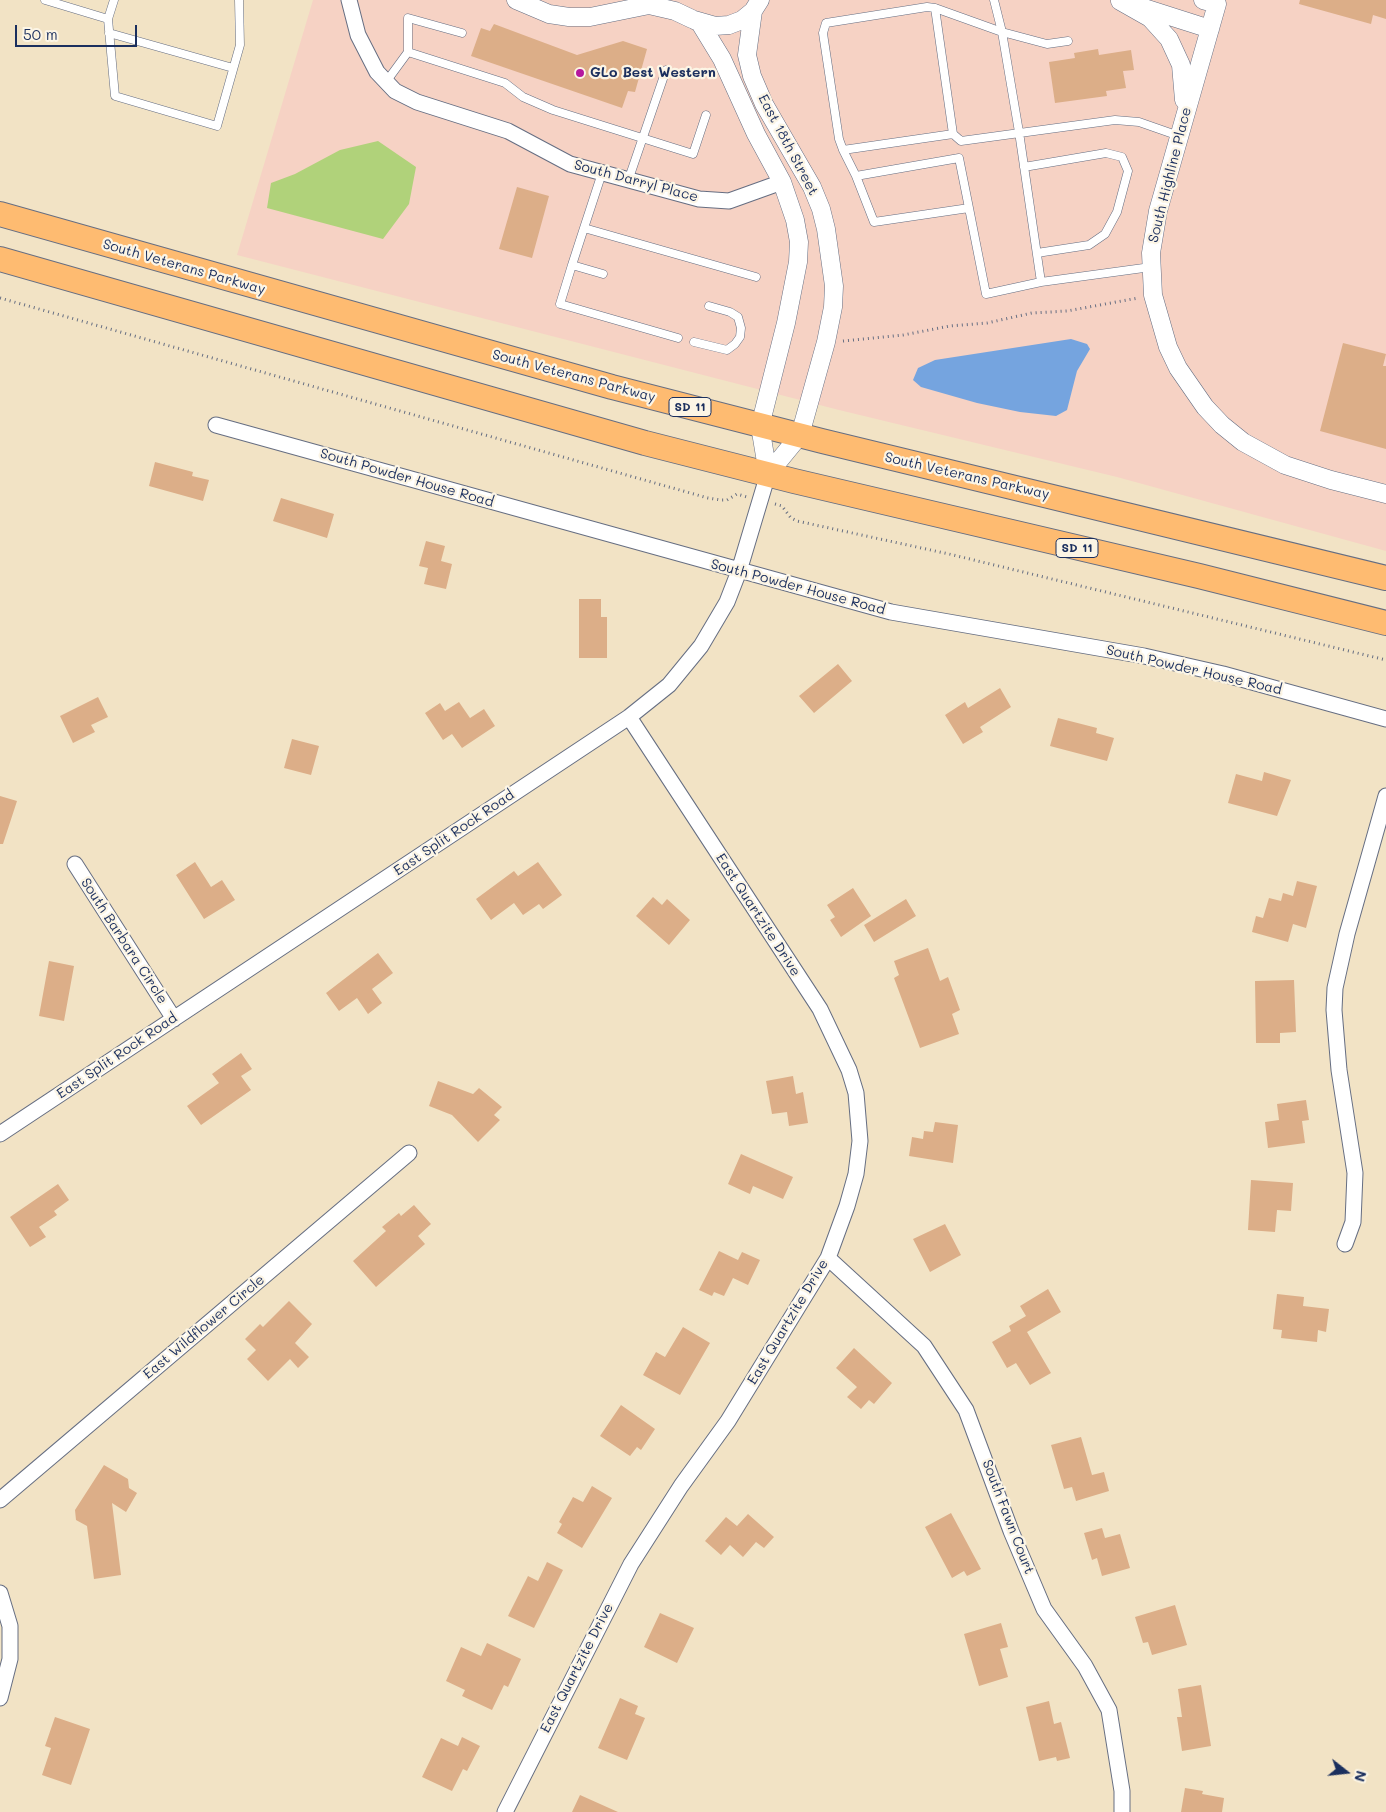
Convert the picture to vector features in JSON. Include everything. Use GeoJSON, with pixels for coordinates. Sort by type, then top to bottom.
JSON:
{"type":"FeatureCollection","features":[{"type":"Feature","properties":{"kind":"highway","name":"South Veterans Parkway"},"geometry":{"type":"LineString","coordinates":[[0,214],[534,366],[760,426],[1386,578]]}},
{"type":"Feature","properties":{"kind":"highway","name":"SD 11"},"geometry":{"type":"LineString","coordinates":[[0,260],[506,404],[768,474],[1199,576],[1386,623]]}},
{"type":"Feature","properties":{"kind":"street","name":"South Darryl Place"},"geometry":{"type":"LineString","coordinates":[[348,0],[365,52],[386,82],[395,91],[417,102],[508,131],[570,164],[628,181],[714,201],[729,201],[782,182]]}},
{"type":"Feature","properties":{"kind":"street"},"geometry":{"type":"LineString","coordinates":[[516,0],[549,14],[569,17],[590,17],[649,5],[675,11],[696,21]]}},
{"type":"Feature","properties":{"kind":"street","name":"East 18th Street"},"geometry":{"type":"LineString","coordinates":[[677,0],[696,21],[722,59],[756,134],[782,182],[795,220],[799,242],[798,262],[786,323],[760,426]]}},
{"type":"Feature","properties":{"kind":"street"},"geometry":{"type":"LineString","coordinates":[[1118,0],[1210,29]]}},
{"type":"Feature","properties":{"kind":"street"},"geometry":{"type":"LineString","coordinates":[[1118,0],[1150,18],[1162,29],[1175,50],[1183,79],[1180,132]]}},
{"type":"Feature","properties":{"kind":"street","name":"South Highline Place"},"geometry":{"type":"LineString","coordinates":[[1213,1],[1210,29],[1153,232],[1151,267],[1153,295],[1160,323],[1178,368],[1205,407],[1222,425],[1243,442],[1285,465],[1331,480],[1386,494]]}},
{"type":"Feature","properties":{"kind":"street","name":"East 18th Street"},"geometry":{"type":"LineString","coordinates":[[696,21],[715,26],[729,25],[742,20],[759,4]]}},
{"type":"Feature","properties":{"kind":"street","name":"East 18th Street"},"geometry":{"type":"LineString","coordinates":[[759,4],[747,55],[752,76],[764,104],[812,187],[826,229],[834,286],[830,323],[800,436],[768,474]]}},
{"type":"Feature","properties":{"kind":"street","name":"South Powder House Road"},"geometry":{"type":"LineString","coordinates":[[216,425],[891,612],[1152,658],[1242,679],[1386,719]]}},
{"type":"Feature","properties":{"kind":"street","name":"East Split Rock Road"},"geometry":{"type":"LineString","coordinates":[[0,1134],[629,717],[668,685],[700,646],[727,602],[740,571],[768,474],[760,426]]}},
{"type":"Feature","properties":{"kind":"street","name":"East Quartzite Drive"},"geometry":{"type":"LineString","coordinates":[[505,1812],[631,1564],[681,1486],[728,1421],[828,1258],[847,1206],[856,1174],[860,1142],[856,1093],[849,1070],[820,1009],[629,717]]}},
{"type":"Feature","properties":{"kind":"street"},"geometry":{"type":"LineString","coordinates":[[1345,1244],[1353,1222],[1355,1173],[1339,1070],[1334,1010],[1335,988],[1347,934],[1386,796]]}},
{"type":"Feature","properties":{"kind":"street","name":"South Barbara Circle"},"geometry":{"type":"LineString","coordinates":[[75,864],[174,1019]]}},
{"type":"Feature","properties":{"kind":"street","name":"East Wildflower Circle"},"geometry":{"type":"LineString","coordinates":[[0,1500],[409,1153]]}},
{"type":"Feature","properties":{"kind":"street","name":"South Fawn Court"},"geometry":{"type":"LineString","coordinates":[[828,1258],[924,1346],[966,1410],[1011,1531],[1044,1609],[1085,1666],[1109,1710],[1122,1792],[1122,1812]]}},
{"type":"Feature","properties":{"kind":"street"},"geometry":{"type":"LineString","coordinates":[[0,1698],[10,1659],[10,1626],[2,1595]]}},
{"type":"Feature","properties":{"kind":"lane"},"geometry":{"type":"LineString","coordinates":[[45,0],[108,19]]}},
{"type":"Feature","properties":{"kind":"lane"},"geometry":{"type":"LineString","coordinates":[[114,0],[108,19],[115,96],[217,126],[240,45],[239,0]]}},
{"type":"Feature","properties":{"kind":"lane"},"geometry":{"type":"LineString","coordinates":[[994,0],[1002,32],[1019,132],[1041,282]]}},
{"type":"Feature","properties":{"kind":"lane"},"geometry":{"type":"LineString","coordinates":[[969,208],[874,222],[839,139],[823,33],[826,23],[927,7],[935,8],[1002,32],[1047,44],[1068,41]]}},
{"type":"Feature","properties":{"kind":"lane"},"geometry":{"type":"LineString","coordinates":[[935,8],[953,134],[961,141]]}},
{"type":"Feature","properties":{"kind":"lane"},"geometry":{"type":"LineString","coordinates":[[386,82],[408,52],[408,18],[462,33]]}},
{"type":"Feature","properties":{"kind":"lane"},"geometry":{"type":"LineString","coordinates":[[109,33],[233,68]]}},
{"type":"Feature","properties":{"kind":"lane"},"geometry":{"type":"LineString","coordinates":[[408,52],[505,83],[523,97],[553,110],[693,154],[706,115]]}},
{"type":"Feature","properties":{"kind":"lane"},"geometry":{"type":"LineString","coordinates":[[628,181],[666,70]]}},
{"type":"Feature","properties":{"kind":"lane"},"geometry":{"type":"LineString","coordinates":[[961,141],[1115,120],[1139,122],[1180,132]]}},
{"type":"Feature","properties":{"kind":"lane"},"geometry":{"type":"LineString","coordinates":[[843,150],[953,134]]}},
{"type":"Feature","properties":{"kind":"lane"},"geometry":{"type":"LineString","coordinates":[[961,141],[959,158],[986,294],[1041,282],[1151,267]]}},
{"type":"Feature","properties":{"kind":"lane"},"geometry":{"type":"LineString","coordinates":[[1024,168],[1106,153],[1122,157],[1128,171],[1117,212],[1105,234],[1089,245],[1037,253]]}},
{"type":"Feature","properties":{"kind":"lane"},"geometry":{"type":"LineString","coordinates":[[856,176],[959,158]]}},
{"type":"Feature","properties":{"kind":"lane"},"geometry":{"type":"LineString","coordinates":[[602,173],[560,304],[678,338]]}},
{"type":"Feature","properties":{"kind":"lane"},"geometry":{"type":"LineString","coordinates":[[584,228],[756,278]]}},
{"type":"Feature","properties":{"kind":"lane"},"geometry":{"type":"LineString","coordinates":[[572,265],[603,274]]}},
{"type":"Feature","properties":{"kind":"lane"},"geometry":{"type":"LineString","coordinates":[[694,342],[727,350],[740,337],[741,328],[738,317],[709,306]]}},
{"type":"Feature","properties":{"kind":"path"},"geometry":{"type":"LineString","coordinates":[[842,341],[903,336],[950,326],[987,323],[1032,313],[1067,311],[1153,295]]}},
{"type":"Feature","properties":{"kind":"path"},"geometry":{"type":"LineString","coordinates":[[0,298],[692,493],[721,500],[736,494]]}},
{"type":"Feature","properties":{"kind":"path"},"geometry":{"type":"LineString","coordinates":[[782,506],[791,518],[797,521],[968,559],[1386,660]]}},
{"type":"Feature","properties":{"kind":"shaded area"},"geometry":{"type":"Polygon","coordinates":[[[313,0],[1386,0],[1386,551],[1117,477],[839,410],[237,255],[313,0]]]}},
{"type":"Feature","properties":{"kind":"green space"},"geometry":{"type":"Polygon","coordinates":[[[378,141],[416,167],[409,204],[383,239],[267,208],[271,183],[295,174],[340,150],[378,141]]]}},
{"type":"Feature","properties":{"kind":"water"},"geometry":{"type":"Polygon","coordinates":[[[1071,339],[1087,344],[1090,349],[1077,371],[1067,410],[1056,416],[1020,412],[977,403],[921,387],[913,380],[918,368],[935,360],[1071,339]]]}},
{"type":"Feature","properties":{"kind":"building"},"geometry":{"type":"Polygon","coordinates":[[[1300,0],[1386,0],[1386,19],[1373,15],[1371,24],[1299,4],[1300,0]]]}},
{"type":"Feature","properties":{"kind":"building","name":"GLo Best Western"},"geometry":{"type":"Polygon","coordinates":[[[494,24],[577,55],[623,41],[647,49],[635,92],[628,91],[622,108],[471,56],[481,28],[490,31],[494,24]]]}},
{"type":"Feature","properties":{"kind":"building"},"geometry":{"type":"Polygon","coordinates":[[[1098,49],[1099,55],[1131,50],[1134,70],[1123,71],[1126,88],[1106,91],[1107,96],[1055,103],[1049,62],[1075,58],[1074,53],[1098,49]]]}},
{"type":"Feature","properties":{"kind":"building"},"geometry":{"type":"Polygon","coordinates":[[[517,187],[549,196],[532,258],[499,249],[517,187]]]}},
{"type":"Feature","properties":{"kind":"building"},"geometry":{"type":"Polygon","coordinates":[[[1343,343],[1386,354],[1383,366],[1386,366],[1386,449],[1320,431],[1343,343]]]}},
{"type":"Feature","properties":{"kind":"building"},"geometry":{"type":"Polygon","coordinates":[[[155,462],[193,472],[192,476],[209,480],[203,501],[149,486],[155,462]]]}},
{"type":"Feature","properties":{"kind":"building"},"geometry":{"type":"Polygon","coordinates":[[[281,498],[334,514],[327,538],[273,521],[281,498]]]}},
{"type":"Feature","properties":{"kind":"building"},"geometry":{"type":"Polygon","coordinates":[[[426,541],[445,546],[441,561],[452,564],[446,589],[424,584],[428,568],[419,566],[426,541]]]}},
{"type":"Feature","properties":{"kind":"building"},"geometry":{"type":"Polygon","coordinates":[[[579,599],[601,599],[601,617],[607,617],[607,658],[579,658],[579,599]]]}},
{"type":"Feature","properties":{"kind":"building"},"geometry":{"type":"Polygon","coordinates":[[[838,664],[852,681],[814,713],[799,696],[838,664]]]}},
{"type":"Feature","properties":{"kind":"building"},"geometry":{"type":"Polygon","coordinates":[[[1000,688],[1011,707],[980,727],[983,732],[963,744],[945,715],[965,702],[968,708],[1000,688]]]}},
{"type":"Feature","properties":{"kind":"building"},"geometry":{"type":"Polygon","coordinates":[[[98,697],[108,717],[91,725],[95,732],[73,743],[60,716],[98,697]]]}},
{"type":"Feature","properties":{"kind":"building"},"geometry":{"type":"Polygon","coordinates":[[[459,702],[470,718],[484,709],[495,726],[462,748],[452,734],[443,740],[425,713],[440,703],[445,711],[459,702]]]}},
{"type":"Feature","properties":{"kind":"building"},"geometry":{"type":"Polygon","coordinates":[[[1058,718],[1097,728],[1096,733],[1114,738],[1107,761],[1050,746],[1058,718]]]}},
{"type":"Feature","properties":{"kind":"building"},"geometry":{"type":"Polygon","coordinates":[[[292,739],[319,746],[311,775],[284,768],[292,739]]]}},
{"type":"Feature","properties":{"kind":"building"},"geometry":{"type":"Polygon","coordinates":[[[1264,772],[1291,780],[1277,816],[1228,803],[1236,774],[1262,781],[1264,772]]]}},
{"type":"Feature","properties":{"kind":"building"},"geometry":{"type":"Polygon","coordinates":[[[0,796],[17,801],[3,844],[0,844],[0,796]]]}},
{"type":"Feature","properties":{"kind":"building"},"geometry":{"type":"Polygon","coordinates":[[[195,862],[211,887],[222,880],[235,900],[204,919],[176,875],[195,862]]]}},
{"type":"Feature","properties":{"kind":"building"},"geometry":{"type":"Polygon","coordinates":[[[538,862],[562,895],[543,909],[539,904],[523,915],[514,903],[491,920],[476,899],[514,871],[518,876],[538,862]]]}},
{"type":"Feature","properties":{"kind":"building"},"geometry":{"type":"Polygon","coordinates":[[[1297,881],[1317,886],[1306,928],[1293,924],[1288,942],[1252,932],[1256,916],[1263,918],[1269,898],[1281,901],[1283,893],[1293,896],[1297,881]]]}},
{"type":"Feature","properties":{"kind":"building"},"geometry":{"type":"Polygon","coordinates":[[[853,888],[871,916],[841,937],[830,920],[835,917],[827,905],[853,888]]]}},
{"type":"Feature","properties":{"kind":"building"},"geometry":{"type":"Polygon","coordinates":[[[653,897],[662,905],[667,899],[690,920],[669,945],[636,916],[653,897]]]}},
{"type":"Feature","properties":{"kind":"building"},"geometry":{"type":"Polygon","coordinates":[[[906,899],[916,916],[874,942],[864,925],[906,899]]]}},
{"type":"Feature","properties":{"kind":"building"},"geometry":{"type":"Polygon","coordinates":[[[928,948],[940,981],[948,977],[960,1010],[952,1014],[959,1034],[920,1048],[894,978],[899,975],[894,961],[928,948]]]}},
{"type":"Feature","properties":{"kind":"building"},"geometry":{"type":"Polygon","coordinates":[[[378,953],[393,973],[372,989],[382,1003],[368,1014],[357,998],[339,1011],[326,993],[378,953]]]}},
{"type":"Feature","properties":{"kind":"building"},"geometry":{"type":"Polygon","coordinates":[[[49,961],[74,966],[64,1021],[39,1016],[49,961]]]}},
{"type":"Feature","properties":{"kind":"building"},"geometry":{"type":"Polygon","coordinates":[[[1294,980],[1296,1032],[1280,1033],[1280,1043],[1256,1043],[1255,981],[1294,980]]]}},
{"type":"Feature","properties":{"kind":"building"},"geometry":{"type":"Polygon","coordinates":[[[241,1053],[252,1069],[241,1076],[251,1090],[201,1125],[187,1106],[219,1083],[212,1074],[241,1053]]]}},
{"type":"Feature","properties":{"kind":"building"},"geometry":{"type":"Polygon","coordinates":[[[793,1076],[796,1094],[803,1092],[808,1123],[789,1126],[787,1112],[772,1114],[766,1081],[793,1076]]]}},
{"type":"Feature","properties":{"kind":"building"},"geometry":{"type":"Polygon","coordinates":[[[438,1081],[473,1094],[479,1088],[502,1107],[494,1115],[500,1120],[478,1142],[452,1115],[429,1106],[438,1081]]]}},
{"type":"Feature","properties":{"kind":"building"},"geometry":{"type":"Polygon","coordinates":[[[1306,1100],[1309,1120],[1302,1121],[1305,1143],[1268,1148],[1265,1122],[1279,1120],[1277,1104],[1306,1100]]]}},
{"type":"Feature","properties":{"kind":"building"},"geometry":{"type":"Polygon","coordinates":[[[935,1122],[958,1125],[953,1163],[909,1156],[912,1137],[923,1139],[924,1131],[933,1132],[935,1122]]]}},
{"type":"Feature","properties":{"kind":"building"},"geometry":{"type":"Polygon","coordinates":[[[741,1154],[793,1177],[783,1199],[753,1186],[750,1194],[728,1184],[741,1154]]]}},
{"type":"Feature","properties":{"kind":"building"},"geometry":{"type":"Polygon","coordinates":[[[1251,1180],[1293,1183],[1291,1211],[1277,1210],[1275,1232],[1248,1230],[1251,1180]]]}},
{"type":"Feature","properties":{"kind":"building"},"geometry":{"type":"Polygon","coordinates":[[[58,1184],[69,1200],[54,1211],[57,1215],[39,1227],[46,1237],[30,1247],[10,1217],[58,1184]]]}},
{"type":"Feature","properties":{"kind":"building"},"geometry":{"type":"Polygon","coordinates":[[[414,1205],[431,1224],[418,1236],[425,1244],[376,1287],[353,1261],[386,1231],[382,1227],[399,1213],[401,1216],[414,1205]]]}},
{"type":"Feature","properties":{"kind":"building"},"geometry":{"type":"Polygon","coordinates":[[[945,1224],[961,1255],[930,1272],[913,1239],[945,1224]]]}},
{"type":"Feature","properties":{"kind":"building"},"geometry":{"type":"Polygon","coordinates":[[[719,1251],[738,1260],[742,1252],[760,1260],[748,1285],[733,1278],[724,1296],[714,1292],[712,1296],[699,1290],[719,1251]]]}},
{"type":"Feature","properties":{"kind":"building"},"geometry":{"type":"Polygon","coordinates":[[[1048,1289],[1061,1312],[1027,1332],[1051,1373],[1030,1385],[1016,1363],[1007,1368],[992,1342],[1011,1331],[1009,1326],[1026,1316],[1020,1306],[1048,1289]]]}},
{"type":"Feature","properties":{"kind":"building"},"geometry":{"type":"Polygon","coordinates":[[[1277,1294],[1304,1297],[1303,1306],[1329,1309],[1326,1332],[1318,1330],[1317,1342],[1281,1338],[1282,1330],[1273,1329],[1277,1294]]]}},
{"type":"Feature","properties":{"kind":"building"},"geometry":{"type":"Polygon","coordinates":[[[289,1301],[312,1324],[295,1343],[309,1357],[298,1368],[290,1359],[268,1381],[247,1359],[256,1350],[245,1339],[260,1324],[263,1327],[289,1301]]]}},
{"type":"Feature","properties":{"kind":"building"},"geometry":{"type":"Polygon","coordinates":[[[683,1327],[710,1343],[680,1395],[643,1375],[656,1352],[665,1357],[683,1327]]]}},
{"type":"Feature","properties":{"kind":"building"},"geometry":{"type":"Polygon","coordinates":[[[854,1348],[892,1383],[874,1404],[869,1400],[861,1409],[847,1397],[857,1387],[836,1368],[854,1348]]]}},
{"type":"Feature","properties":{"kind":"building"},"geometry":{"type":"Polygon","coordinates":[[[621,1405],[655,1429],[641,1450],[637,1447],[630,1456],[600,1436],[621,1405]]]}},
{"type":"Feature","properties":{"kind":"building"},"geometry":{"type":"Polygon","coordinates":[[[1081,1437],[1092,1475],[1104,1472],[1109,1491],[1076,1501],[1072,1487],[1064,1489],[1051,1445],[1081,1437]]]}},
{"type":"Feature","properties":{"kind":"building"},"geometry":{"type":"Polygon","coordinates":[[[104,1465],[128,1479],[129,1488],[137,1493],[126,1512],[112,1503],[121,1575],[94,1579],[87,1526],[76,1520],[75,1510],[104,1465]]]}},
{"type":"Feature","properties":{"kind":"building"},"geometry":{"type":"Polygon","coordinates":[[[592,1486],[612,1498],[582,1548],[557,1533],[562,1524],[559,1522],[573,1497],[583,1502],[592,1486]]]}},
{"type":"Feature","properties":{"kind":"building"},"geometry":{"type":"Polygon","coordinates":[[[951,1513],[981,1569],[967,1576],[964,1571],[952,1578],[925,1527],[951,1513]]]}},
{"type":"Feature","properties":{"kind":"building"},"geometry":{"type":"Polygon","coordinates":[[[748,1514],[774,1537],[764,1548],[756,1542],[743,1557],[730,1545],[721,1555],[705,1541],[726,1517],[737,1526],[748,1514]]]}},
{"type":"Feature","properties":{"kind":"building"},"geometry":{"type":"Polygon","coordinates":[[[1102,1528],[1105,1538],[1120,1534],[1130,1568],[1102,1576],[1097,1558],[1092,1560],[1084,1533],[1102,1528]]]}},
{"type":"Feature","properties":{"kind":"building"},"geometry":{"type":"Polygon","coordinates":[[[547,1562],[563,1570],[534,1628],[508,1616],[528,1576],[538,1581],[547,1562]]]}},
{"type":"Feature","properties":{"kind":"building"},"geometry":{"type":"Polygon","coordinates":[[[1175,1605],[1187,1645],[1152,1655],[1148,1642],[1143,1643],[1135,1617],[1175,1605]]]}},
{"type":"Feature","properties":{"kind":"building"},"geometry":{"type":"Polygon","coordinates":[[[660,1613],[694,1628],[677,1663],[644,1647],[660,1613]]]}},
{"type":"Feature","properties":{"kind":"building"},"geometry":{"type":"Polygon","coordinates":[[[1001,1623],[1008,1647],[1000,1649],[1008,1677],[979,1686],[964,1634],[1001,1623]]]}},
{"type":"Feature","properties":{"kind":"building"},"geometry":{"type":"Polygon","coordinates":[[[487,1643],[521,1659],[508,1687],[504,1685],[492,1710],[462,1696],[465,1690],[446,1681],[461,1647],[481,1656],[487,1643]]]}},
{"type":"Feature","properties":{"kind":"building"},"geometry":{"type":"Polygon","coordinates":[[[1201,1685],[1211,1746],[1182,1751],[1177,1717],[1182,1717],[1178,1689],[1201,1685]]]}},
{"type":"Feature","properties":{"kind":"building"},"geometry":{"type":"Polygon","coordinates":[[[620,1698],[638,1706],[635,1714],[645,1718],[627,1760],[598,1748],[620,1698]]]}},
{"type":"Feature","properties":{"kind":"building"},"geometry":{"type":"Polygon","coordinates":[[[1049,1701],[1054,1724],[1061,1722],[1070,1758],[1057,1761],[1056,1757],[1039,1761],[1026,1707],[1049,1701]]]}},
{"type":"Feature","properties":{"kind":"building"},"geometry":{"type":"Polygon","coordinates":[[[55,1717],[90,1729],[71,1785],[42,1775],[51,1748],[45,1746],[55,1717]]]}},
{"type":"Feature","properties":{"kind":"building"},"geometry":{"type":"Polygon","coordinates":[[[462,1737],[480,1746],[467,1771],[463,1769],[452,1791],[422,1777],[441,1738],[458,1746],[462,1737]]]}},
{"type":"Feature","properties":{"kind":"building"},"geometry":{"type":"Polygon","coordinates":[[[1185,1788],[1203,1791],[1202,1794],[1224,1798],[1222,1812],[1181,1812],[1185,1788]]]}},
{"type":"Feature","properties":{"kind":"building"},"geometry":{"type":"Polygon","coordinates":[[[580,1795],[618,1812],[572,1812],[580,1795]]]}},
{"type":"Feature","properties":{"kind":"place","name":"GLo Best Western"},"geometry":{"type":"Point","coordinates":[580,73]}}]}
